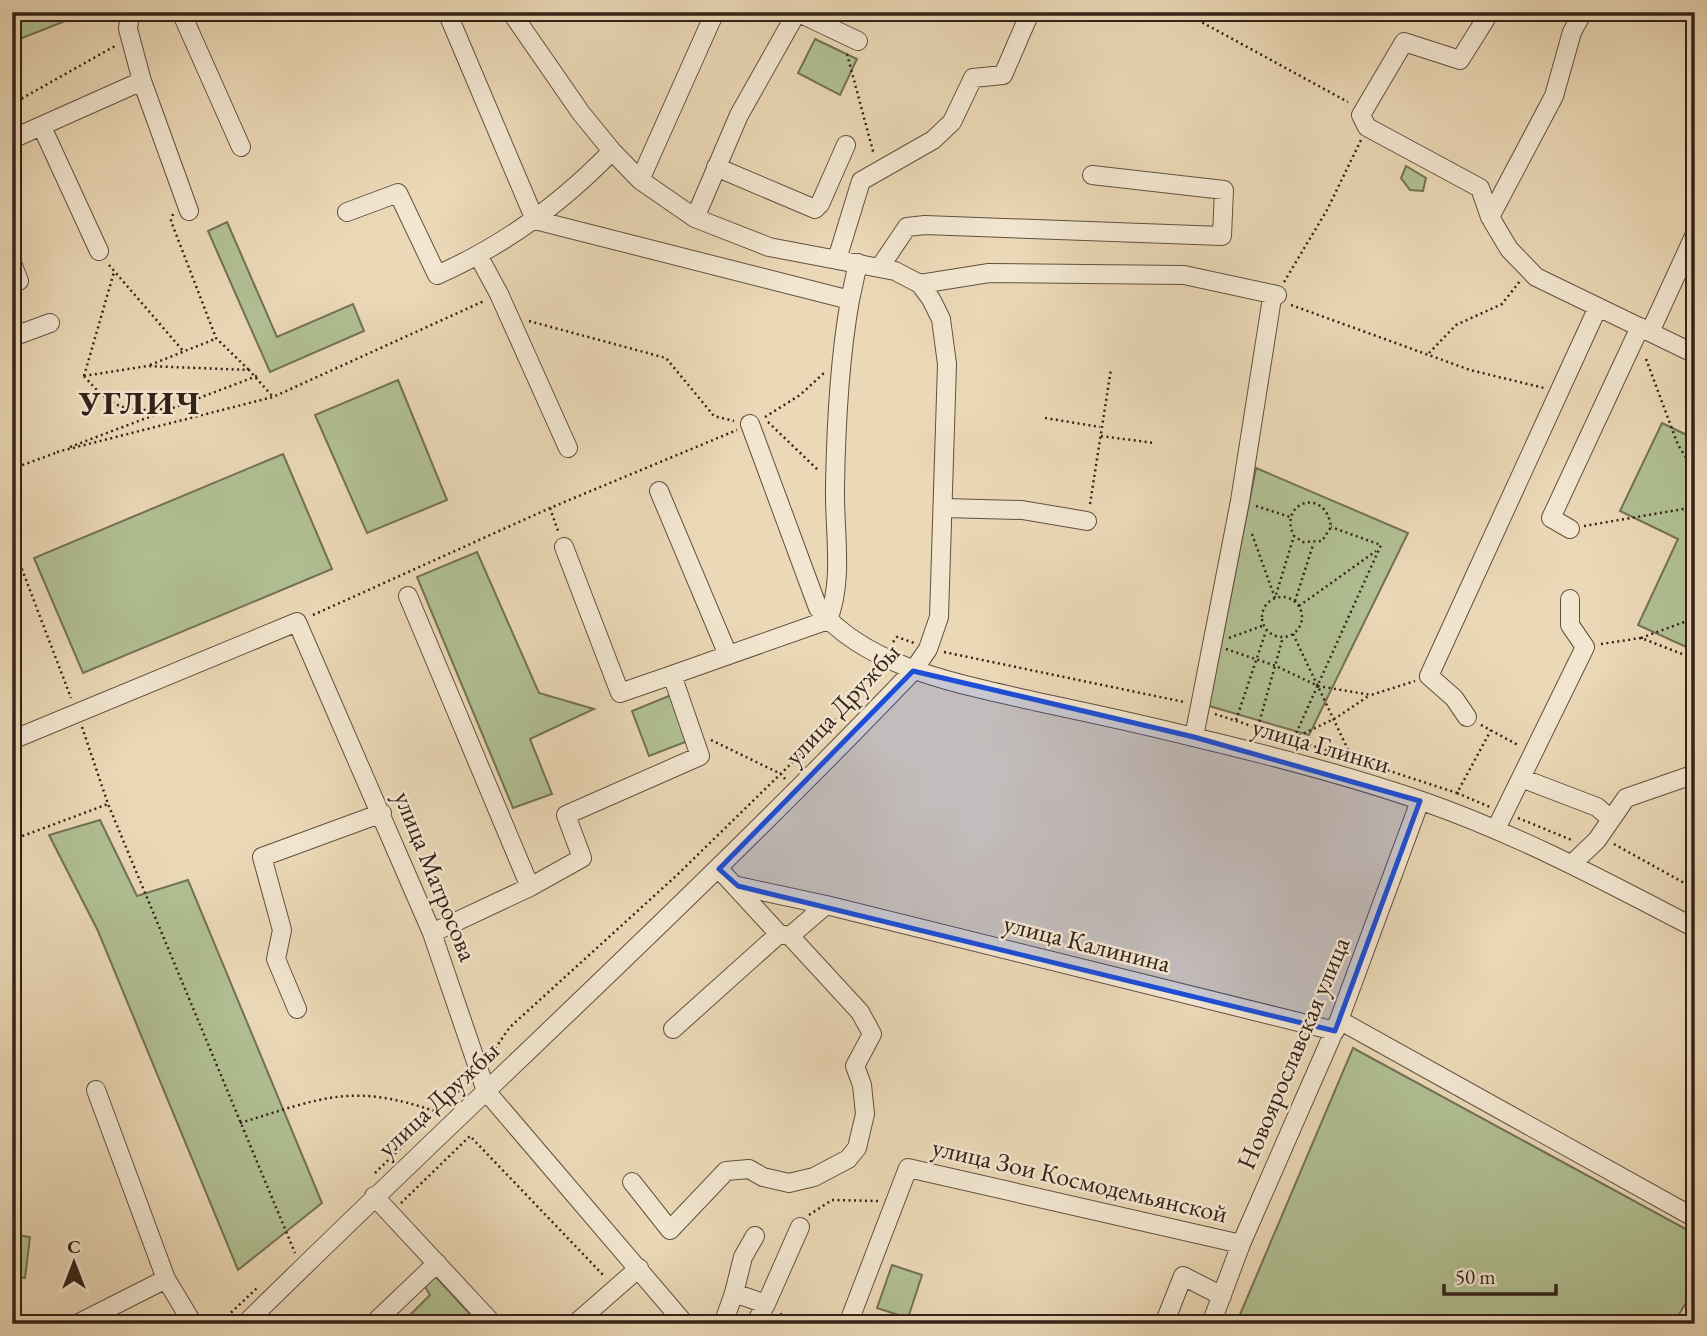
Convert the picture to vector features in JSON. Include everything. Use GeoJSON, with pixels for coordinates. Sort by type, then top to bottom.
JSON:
{"type":"FeatureCollection","features":[{"type":"Feature","properties":{"kind":"street"},"geometry":{"type":"LineString","coordinates":[[130,12],[130,37],[142,81],[189,211]]}},
{"type":"Feature","properties":{"kind":"street"},"geometry":{"type":"LineString","coordinates":[[181,12],[241,147]]}},
{"type":"Feature","properties":{"kind":"street"},"geometry":{"type":"LineString","coordinates":[[447,12],[535,220]]}},
{"type":"Feature","properties":{"kind":"street"},"geometry":{"type":"LineString","coordinates":[[511,12],[581,113],[640,180],[695,218],[769,247],[880,267],[895,271],[920,284],[989,273],[1184,275],[1274,296],[1240,501],[1194,737]]}},
{"type":"Feature","properties":{"kind":"street"},"geometry":{"type":"LineString","coordinates":[[640,180],[715,12]]}},
{"type":"Feature","properties":{"kind":"street"},"geometry":{"type":"LineString","coordinates":[[695,218],[739,115],[797,12],[858,41]]}},
{"type":"Feature","properties":{"kind":"street"},"geometry":{"type":"LineString","coordinates":[[837,259],[861,181],[933,140],[952,122],[973,78],[1003,75],[1029,15],[1024,12]]}},
{"type":"Feature","properties":{"kind":"street"},"geometry":{"type":"LineString","coordinates":[[1490,12],[1460,60],[1404,41],[1365,119],[1480,188],[1490,217],[1509,249],[1528,270],[1695,354]]}},
{"type":"Feature","properties":{"kind":"street"},"geometry":{"type":"LineString","coordinates":[[1490,217],[1554,96],[1572,33],[1583,12]]}},
{"type":"Feature","properties":{"kind":"street"},"geometry":{"type":"LineString","coordinates":[[12,139],[142,81]]}},
{"type":"Feature","properties":{"kind":"street"},"geometry":{"type":"LineString","coordinates":[[42,127],[99,251]]}},
{"type":"Feature","properties":{"kind":"street"},"geometry":{"type":"LineString","coordinates":[[716,167],[815,209],[820,204],[846,145]]}},
{"type":"Feature","properties":{"kind":"street"},"geometry":{"type":"LineString","coordinates":[[346,212],[398,193],[437,275],[479,257],[535,220],[586,178],[612,151]]}},
{"type":"Feature","properties":{"kind":"street"},"geometry":{"type":"LineString","coordinates":[[880,267],[907,228],[925,225],[1222,236],[1224,190],[1091,175]]}},
{"type":"Feature","properties":{"kind":"street"},"geometry":{"type":"LineString","coordinates":[[535,220],[850,300]]}},
{"type":"Feature","properties":{"kind":"street"},"geometry":{"type":"LineString","coordinates":[[1570,529],[1550,518],[1695,234]]}},
{"type":"Feature","properties":{"kind":"street"},"geometry":{"type":"LineString","coordinates":[[479,257],[499,294],[568,448]]}},
{"type":"Feature","properties":{"kind":"street"},"geometry":{"type":"LineString","coordinates":[[12,263],[19,281],[12,283]]}},
{"type":"Feature","properties":{"kind":"street"},"geometry":{"type":"LineString","coordinates":[[564,547],[620,693],[828,620],[837,598],[835,487],[840,359],[858,263]]}},
{"type":"Feature","properties":{"kind":"street","name":"улица Дружбы"},"geometry":{"type":"LineString","coordinates":[[245,1324],[374,1196],[796,793],[912,671],[928,649],[939,617],[944,508],[946,342],[941,319],[920,284]]}},
{"type":"Feature","properties":{"kind":"street"},"geometry":{"type":"LineString","coordinates":[[1467,718],[1454,698],[1429,676],[1598,307]]}},
{"type":"Feature","properties":{"kind":"street"},"geometry":{"type":"LineString","coordinates":[[12,337],[50,323]]}},
{"type":"Feature","properties":{"kind":"street"},"geometry":{"type":"LineString","coordinates":[[757,421],[818,608],[828,620]]}},
{"type":"Feature","properties":{"kind":"street"},"geometry":{"type":"LineString","coordinates":[[659,491],[728,655]]}},
{"type":"Feature","properties":{"kind":"street"},"geometry":{"type":"LineString","coordinates":[[944,508],[1022,510],[1087,521]]}},
{"type":"Feature","properties":{"kind":"street"},"geometry":{"type":"LineString","coordinates":[[408,596],[530,887]]}},
{"type":"Feature","properties":{"kind":"street"},"geometry":{"type":"LineString","coordinates":[[1496,829],[1585,647],[1570,625],[1570,599]]}},
{"type":"Feature","properties":{"kind":"street","name":"улица Глинки"},"geometry":{"type":"LineString","coordinates":[[828,620],[912,671],[1194,737],[1420,800],[1496,829],[1572,864],[1695,928]]}},
{"type":"Feature","properties":{"kind":"street"},"geometry":{"type":"LineString","coordinates":[[12,740],[297,622]]}},
{"type":"Feature","properties":{"kind":"street","name":"улица Матросова"},"geometry":{"type":"LineString","coordinates":[[297,622],[432,933],[486,1091],[685,1324]]}},
{"type":"Feature","properties":{"kind":"street"},"geometry":{"type":"LineString","coordinates":[[432,933],[530,887],[582,858],[566,815],[700,756],[672,675]]}},
{"type":"Feature","properties":{"kind":"street"},"geometry":{"type":"LineString","coordinates":[[1572,864],[1597,840],[1626,798],[1695,774]]}},
{"type":"Feature","properties":{"kind":"street"},"geometry":{"type":"LineString","coordinates":[[1521,778],[1597,807],[1611,819]]}},
{"type":"Feature","properties":{"kind":"street","name":"Новоярославская улица"},"geometry":{"type":"LineString","coordinates":[[1211,1324],[1241,1244],[1337,1026],[1420,800]]}},
{"type":"Feature","properties":{"kind":"street"},"geometry":{"type":"LineString","coordinates":[[297,1009],[276,959],[282,930],[262,857],[382,813]]}},
{"type":"Feature","properties":{"kind":"street"},"geometry":{"type":"LineString","coordinates":[[632,1182],[670,1230],[726,1171],[749,1169],[763,1177],[789,1183],[814,1177],[848,1159],[857,1148],[865,1114],[862,1085],[855,1066],[872,1034],[860,1012],[719,869]]}},
{"type":"Feature","properties":{"kind":"street","name":"улица Калинина"},"geometry":{"type":"LineString","coordinates":[[738,886],[1337,1026],[1695,1218]]}},
{"type":"Feature","properties":{"kind":"street"},"geometry":{"type":"LineString","coordinates":[[673,1029],[785,935],[826,905]]}},
{"type":"Feature","properties":{"kind":"street"},"geometry":{"type":"LineString","coordinates":[[96,1090],[166,1279],[194,1324]]}},
{"type":"Feature","properties":{"kind":"street","name":"улица Зои Космодемьянской"},"geometry":{"type":"LineString","coordinates":[[895,1201],[908,1168],[1241,1244]]}},
{"type":"Feature","properties":{"kind":"street"},"geometry":{"type":"LineString","coordinates":[[374,1196],[493,1324]]}},
{"type":"Feature","properties":{"kind":"street"},"geometry":{"type":"LineString","coordinates":[[848,1324],[895,1201]]}},
{"type":"Feature","properties":{"kind":"street"},"geometry":{"type":"LineString","coordinates":[[734,1293],[761,1312],[800,1227]]}},
{"type":"Feature","properties":{"kind":"street"},"geometry":{"type":"LineString","coordinates":[[723,1324],[743,1257],[755,1236]]}},
{"type":"Feature","properties":{"kind":"street"},"geometry":{"type":"LineString","coordinates":[[373,1324],[437,1263]]}},
{"type":"Feature","properties":{"kind":"street"},"geometry":{"type":"LineString","coordinates":[[575,1324],[639,1268]]}},
{"type":"Feature","properties":{"kind":"street"},"geometry":{"type":"LineString","coordinates":[[1164,1324],[1182,1276],[1222,1296]]}},
{"type":"Feature","properties":{"kind":"street"},"geometry":{"type":"LineString","coordinates":[[77,1324],[166,1279]]}},
{"type":"Feature","properties":{"kind":"path"},"geometry":{"type":"LineString","coordinates":[[1183,12],[1365,119],[1326,210],[1274,296],[1470,370],[1559,391]]}},
{"type":"Feature","properties":{"kind":"path"},"geometry":{"type":"LineString","coordinates":[[12,104],[130,37]]}},
{"type":"Feature","properties":{"kind":"path"},"geometry":{"type":"LineString","coordinates":[[181,189],[171,221],[216,338],[257,376],[273,397]]}},
{"type":"Feature","properties":{"kind":"path"},"geometry":{"type":"LineString","coordinates":[[99,251],[184,352]]}},
{"type":"Feature","properties":{"kind":"path"},"geometry":{"type":"LineString","coordinates":[[1429,353],[1456,325],[1502,304],[1528,270]]}},
{"type":"Feature","properties":{"kind":"path"},"geometry":{"type":"LineString","coordinates":[[84,376],[114,272]]}},
{"type":"Feature","properties":{"kind":"path"},"geometry":{"type":"LineString","coordinates":[[57,453],[273,397],[499,294]]}},
{"type":"Feature","properties":{"kind":"path"},"geometry":{"type":"LineString","coordinates":[[509,316],[666,358],[714,416],[757,421],[835,487]]}},
{"type":"Feature","properties":{"kind":"path"},"geometry":{"type":"LineString","coordinates":[[147,366],[216,338]]}},
{"type":"Feature","properties":{"kind":"path"},"geometry":{"type":"LineString","coordinates":[[297,622],[550,508],[757,421],[800,395],[840,359]]}},
{"type":"Feature","properties":{"kind":"path"},"geometry":{"type":"LineString","coordinates":[[1646,359],[1678,445],[1695,471]]}},
{"type":"Feature","properties":{"kind":"path"},"geometry":{"type":"LineString","coordinates":[[84,376],[147,366],[249,370]]}},
{"type":"Feature","properties":{"kind":"path"},"geometry":{"type":"LineString","coordinates":[[1087,521],[1111,369]]}},
{"type":"Feature","properties":{"kind":"path"},"geometry":{"type":"LineString","coordinates":[[84,376],[116,407],[139,411],[168,409]]}},
{"type":"Feature","properties":{"kind":"path"},"geometry":{"type":"LineString","coordinates":[[12,469],[257,376]]}},
{"type":"Feature","properties":{"kind":"path"},"geometry":{"type":"LineString","coordinates":[[1045,418],[1102,428]]}},
{"type":"Feature","properties":{"kind":"path"},"geometry":{"type":"LineString","coordinates":[[1101,436],[1154,443]]}},
{"type":"Feature","properties":{"kind":"path"},"geometry":{"type":"LineString","coordinates":[[1240,501],[1290,517]]}},
{"type":"Feature","properties":{"kind":"path"},"geometry":{"type":"LineString","coordinates":[[1240,501],[1275,597]]}},
{"type":"Feature","properties":{"kind":"path"},"geometry":{"type":"LineString","coordinates":[[1309,502],[1321,505],[1330,514],[1331,527],[1322,541],[1303,542],[1294,536],[1290,517],[1297,506],[1309,502]]}},
{"type":"Feature","properties":{"kind":"path"},"geometry":{"type":"LineString","coordinates":[[1570,529],[1695,507]]}},
{"type":"Feature","properties":{"kind":"path"},"geometry":{"type":"LineString","coordinates":[[550,508],[564,547]]}},
{"type":"Feature","properties":{"kind":"path"},"geometry":{"type":"LineString","coordinates":[[1331,527],[1381,545],[1294,738],[1336,718],[1371,695],[1429,676]]}},
{"type":"Feature","properties":{"kind":"path"},"geometry":{"type":"LineString","coordinates":[[1275,597],[1295,601],[1299,606],[1302,619],[1293,634],[1283,637],[1266,631],[1263,625],[1265,606],[1275,597],[1294,536]]}},
{"type":"Feature","properties":{"kind":"path"},"geometry":{"type":"LineString","coordinates":[[12,543],[77,712],[108,804],[301,1269]]}},
{"type":"Feature","properties":{"kind":"path"},"geometry":{"type":"LineString","coordinates":[[1295,601],[1314,543]]}},
{"type":"Feature","properties":{"kind":"path"},"geometry":{"type":"LineString","coordinates":[[1299,606],[1378,549]]}},
{"type":"Feature","properties":{"kind":"path"},"geometry":{"type":"LineString","coordinates":[[1585,647],[1642,638],[1695,618]]}},
{"type":"Feature","properties":{"kind":"path"},"geometry":{"type":"LineString","coordinates":[[1213,645],[1263,625]]}},
{"type":"Feature","properties":{"kind":"path"},"geometry":{"type":"LineString","coordinates":[[1235,721],[1266,631]]}},
{"type":"Feature","properties":{"kind":"path"},"geometry":{"type":"LineString","coordinates":[[1293,634],[1336,718],[1352,756]]}},
{"type":"Feature","properties":{"kind":"path"},"geometry":{"type":"LineString","coordinates":[[1258,727],[1283,637]]}},
{"type":"Feature","properties":{"kind":"path"},"geometry":{"type":"LineString","coordinates":[[1642,638],[1695,659]]}},
{"type":"Feature","properties":{"kind":"path"},"geometry":{"type":"LineString","coordinates":[[1213,645],[1276,666],[1318,686],[1371,695]]}},
{"type":"Feature","properties":{"kind":"path"},"geometry":{"type":"LineString","coordinates":[[370,1177],[480,1070],[510,1027],[676,876],[842,714],[875,676],[886,656]]}},
{"type":"Feature","properties":{"kind":"path"},"geometry":{"type":"LineString","coordinates":[[1467,718],[1533,754]]}},
{"type":"Feature","properties":{"kind":"path"},"geometry":{"type":"LineString","coordinates":[[692,730],[781,774],[796,793]]}},
{"type":"Feature","properties":{"kind":"path"},"geometry":{"type":"LineString","coordinates":[[12,840],[108,804]]}},
{"type":"Feature","properties":{"kind":"path"},"geometry":{"type":"LineString","coordinates":[[240,1123],[316,1099],[363,1094],[401,1100],[437,1112]]}},
{"type":"Feature","properties":{"kind":"path"},"geometry":{"type":"LineString","coordinates":[[391,1212],[470,1136],[615,1287]]}},
{"type":"Feature","properties":{"kind":"path"},"geometry":{"type":"LineString","coordinates":[[800,1227],[813,1210],[832,1200],[895,1201]]}},
{"type":"Feature","properties":{"kind":"path"},"geometry":{"type":"LineString","coordinates":[[294,1252],[304,1242]]}},
{"type":"Feature","properties":{"kind":"path"},"geometry":{"type":"LineString","coordinates":[[219,1324],[257,1288]]}},
{"type":"Feature","properties":{"kind":"path"},"geometry":{"type":"LineString","coordinates":[[1685,1324],[1695,1310]]}},
{"type":"Feature","properties":{"kind":"path"},"geometry":{"type":"LineString","coordinates":[[761,1312],[810,1324]]}},
{"type":"Feature","properties":{"kind":"highlighted area"},"geometry":{"type":"Polygon","coordinates":[[[913,671],[1194,737],[1420,801],[1335,1031],[738,886],[719,869],[913,671]]]}},
{"type":"Feature","properties":{"kind":"green space"},"geometry":{"type":"Polygon","coordinates":[[[12,12],[88,12],[12,42],[12,12]]]}},
{"type":"Feature","properties":{"kind":"green space"},"geometry":{"type":"Polygon","coordinates":[[[815,39],[857,59],[840,95],[798,73],[815,39]]]}},
{"type":"Feature","properties":{"kind":"green space"},"geometry":{"type":"Polygon","coordinates":[[[1406,166],[1426,178],[1423,191],[1410,190],[1401,178],[1406,166]]]}},
{"type":"Feature","properties":{"kind":"green space"},"geometry":{"type":"Polygon","coordinates":[[[227,222],[277,337],[353,304],[364,331],[270,372],[208,231],[227,222]]]}},
{"type":"Feature","properties":{"kind":"green space"},"geometry":{"type":"Polygon","coordinates":[[[398,380],[447,500],[367,533],[315,415],[398,380]]]}},
{"type":"Feature","properties":{"kind":"green space"},"geometry":{"type":"Polygon","coordinates":[[[1662,423],[1695,439],[1695,651],[1638,625],[1678,539],[1620,511],[1662,423]]]}},
{"type":"Feature","properties":{"kind":"green space"},"geometry":{"type":"Polygon","coordinates":[[[283,454],[332,569],[83,673],[34,558],[283,454]]]}},
{"type":"Feature","properties":{"kind":"green space"},"geometry":{"type":"Polygon","coordinates":[[[1256,468],[1408,533],[1309,735],[1209,706],[1256,468]]]}},
{"type":"Feature","properties":{"kind":"green space"},"geometry":{"type":"Polygon","coordinates":[[[477,552],[539,693],[594,709],[530,739],[552,794],[513,808],[417,577],[477,552]]]}},
{"type":"Feature","properties":{"kind":"green space"},"geometry":{"type":"Polygon","coordinates":[[[671,695],[688,741],[649,756],[632,711],[671,695]]]}},
{"type":"Feature","properties":{"kind":"green space"},"geometry":{"type":"Polygon","coordinates":[[[100,820],[137,896],[188,880],[322,1203],[238,1270],[98,931],[49,835],[100,820]]]}},
{"type":"Feature","properties":{"kind":"green space"},"geometry":{"type":"Polygon","coordinates":[[[1353,1048],[1695,1234],[1695,1288],[1673,1324],[1236,1324],[1353,1048]]]}},
{"type":"Feature","properties":{"kind":"green space"},"geometry":{"type":"Polygon","coordinates":[[[12,1234],[30,1237],[25,1278],[12,1277],[12,1234]]]}},
{"type":"Feature","properties":{"kind":"green space"},"geometry":{"type":"Polygon","coordinates":[[[892,1265],[922,1275],[908,1318],[877,1308],[892,1265]]]}},
{"type":"Feature","properties":{"kind":"green space"},"geometry":{"type":"Polygon","coordinates":[[[434,1275],[479,1324],[378,1324],[393,1309],[404,1321],[430,1295],[424,1285],[434,1275]]]}},
{"type":"Feature","properties":{"kind":"district","name":"УГЛИЧ"},"geometry":{"type":"Point","coordinates":[140,402]}}]}
